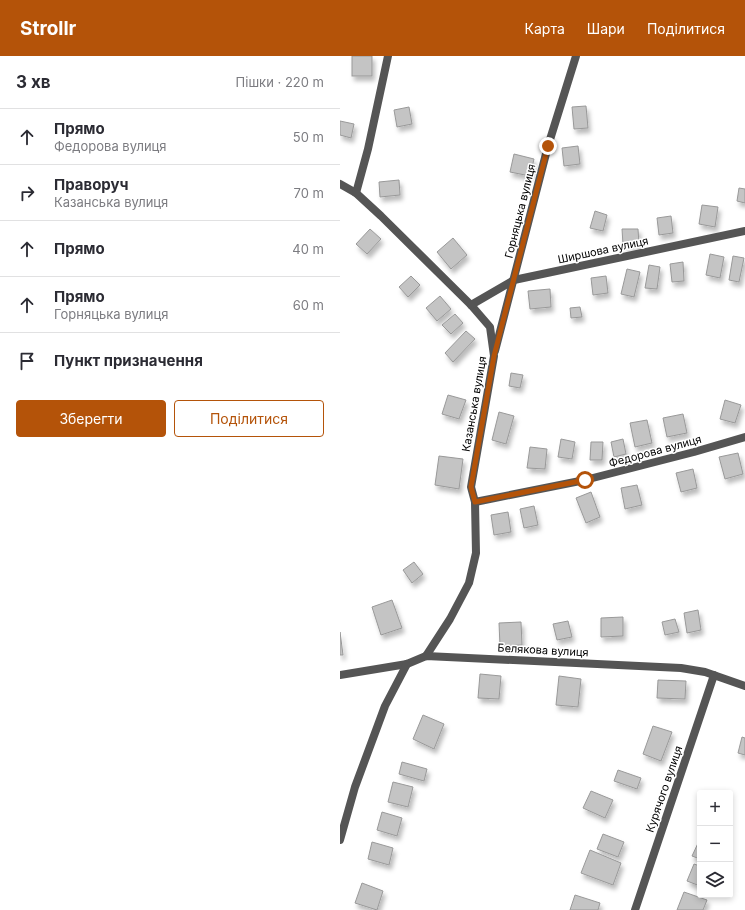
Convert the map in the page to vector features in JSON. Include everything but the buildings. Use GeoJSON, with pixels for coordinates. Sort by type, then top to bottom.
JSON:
{"type":"FeatureCollection","features":[{"type":"Feature","properties":{"kind":"street"},"geometry":{"type":"LineString","coordinates":[[356,193],[368,149],[388,56]]}},
{"type":"Feature","properties":{"kind":"street","name":"Горняцька вулиця"},"geometry":{"type":"LineString","coordinates":[[494,356],[548,146],[576,56]]}},
{"type":"Feature","properties":{"kind":"street","name":"Казанська вулиця"},"geometry":{"type":"LineString","coordinates":[[340,184],[356,193],[381,216],[471,305],[490,327],[494,356],[471,487],[475,502],[476,553],[469,583],[450,619],[426,656]]}},
{"type":"Feature","properties":{"kind":"street","name":"Ширшова вулиця"},"geometry":{"type":"LineString","coordinates":[[471,305],[514,280],[745,231]]}},
{"type":"Feature","properties":{"kind":"street","name":"Федорова вулиця"},"geometry":{"type":"LineString","coordinates":[[475,502],[585,480],[694,452],[745,437]]}},
{"type":"Feature","properties":{"kind":"street","name":"Белякова вулиця"},"geometry":{"type":"LineString","coordinates":[[340,675],[407,664],[426,656],[681,668],[705,672],[745,686]]}},
{"type":"Feature","properties":{"kind":"street"},"geometry":{"type":"LineString","coordinates":[[340,840],[355,787],[382,714],[407,664]]}},
{"type":"Feature","properties":{"kind":"street","name":"Курячого вулиця"},"geometry":{"type":"LineString","coordinates":[[635,910],[714,675]]}},
{"type":"Feature","properties":{"kind":"route"},"geometry":{"type":"LineString","coordinates":[[548,146],[494,356],[471,487],[475,502],[585,480]]}}]}
